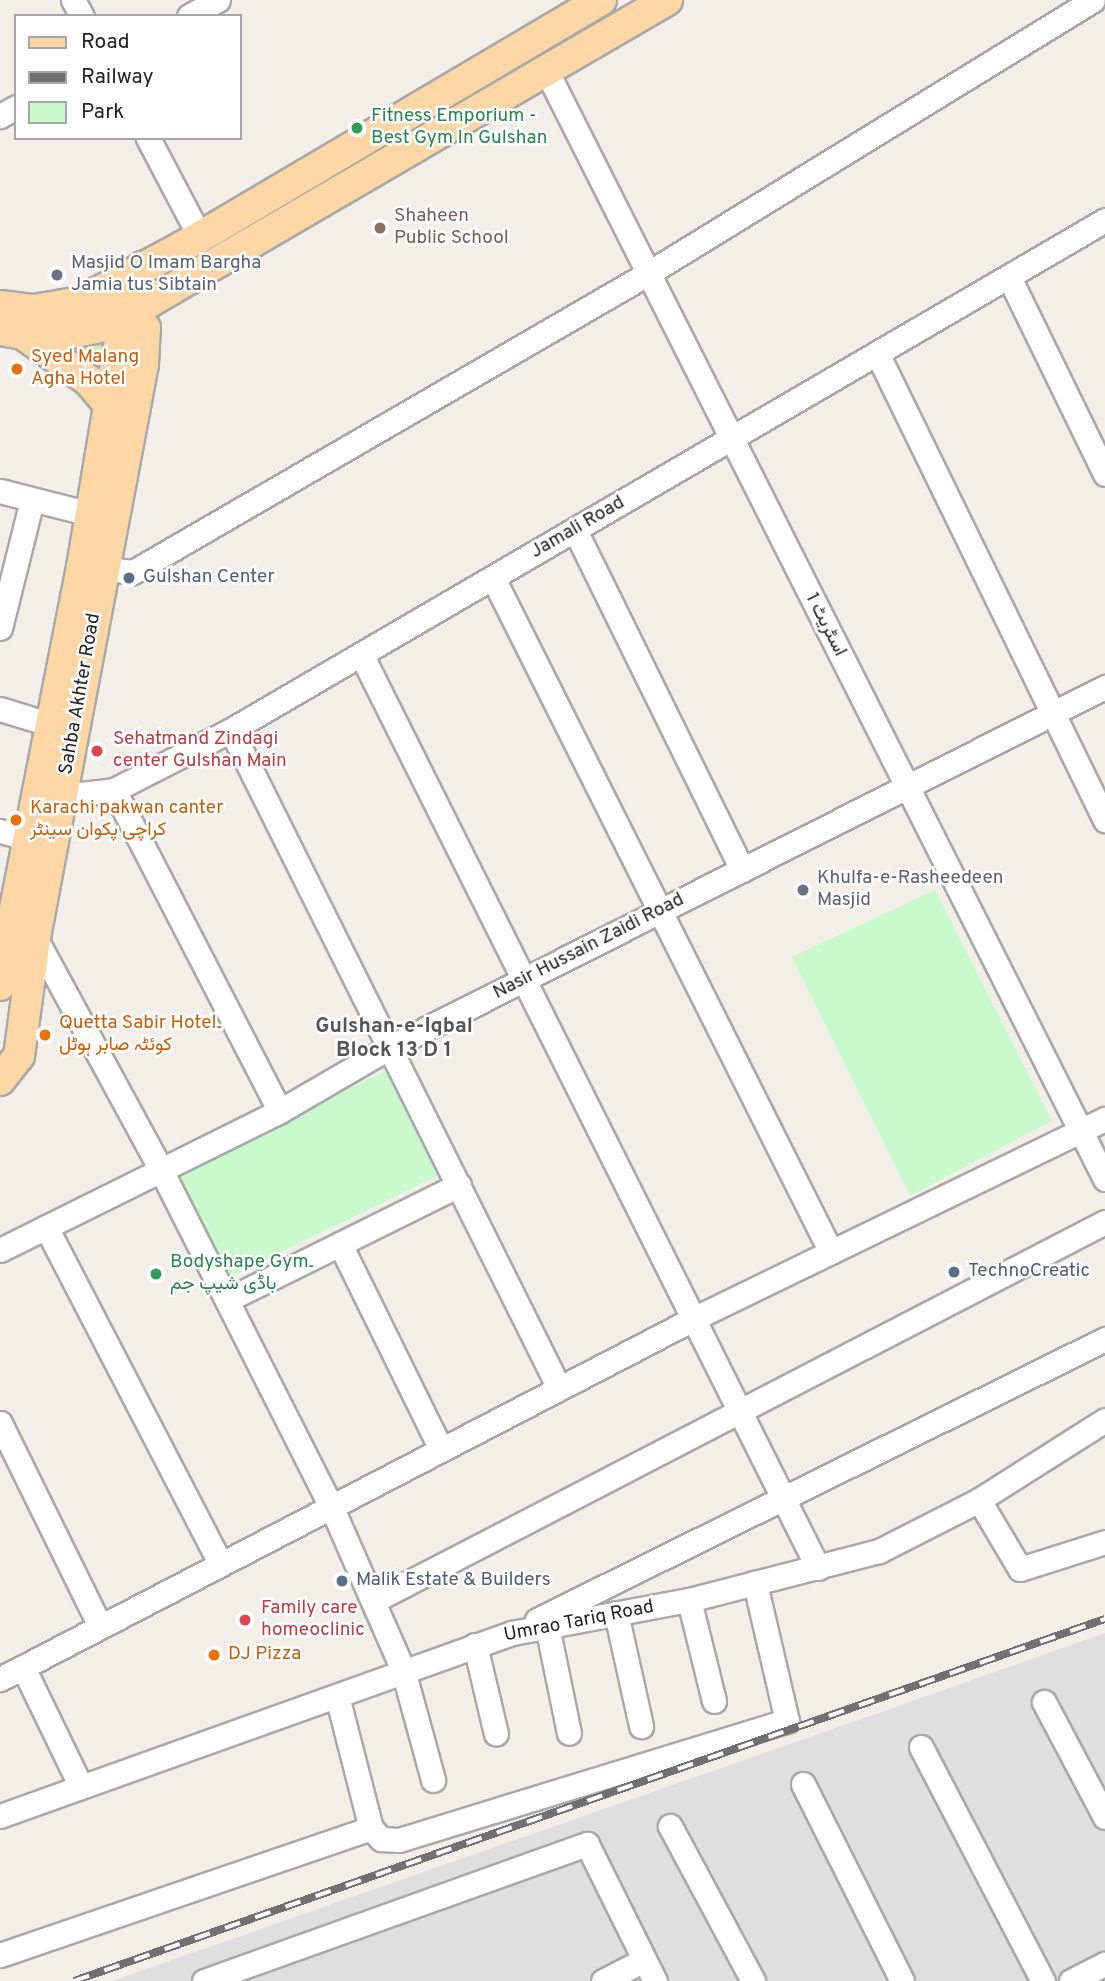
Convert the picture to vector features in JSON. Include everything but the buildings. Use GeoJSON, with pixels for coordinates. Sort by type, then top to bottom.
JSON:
{"type":"FeatureCollection","features":[{"type":"Feature","properties":{"kind":"main road"},"geometry":{"type":"LineString","coordinates":[[0,306],[34,310],[79,302],[200,237],[601,0]]}},
{"type":"Feature","properties":{"kind":"main road"},"geometry":{"type":"LineString","coordinates":[[14,334],[91,331],[127,314],[667,0]]}},
{"type":"Feature","properties":{"kind":"main road","name":"Sahba Akhter Road"},"geometry":{"type":"LineString","coordinates":[[0,985],[24,930],[93,568],[90,514],[109,405],[127,314],[143,267]]}},
{"type":"Feature","properties":{"kind":"main road"},"geometry":{"type":"LineString","coordinates":[[79,302],[127,314]]}},
{"type":"Feature","properties":{"kind":"main road","name":"Sahba Akhter Road"},"geometry":{"type":"LineString","coordinates":[[0,1080],[19,1056],[29,839],[50,793],[52,725],[143,363],[145,328],[127,314]]}},
{"type":"Feature","properties":{"kind":"main road"},"geometry":{"type":"LineString","coordinates":[[14,334],[89,381],[109,405]]}},
{"type":"Feature","properties":{"kind":"street"},"geometry":{"type":"LineString","coordinates":[[193,14],[218,0]]}},
{"type":"Feature","properties":{"kind":"street"},"geometry":{"type":"LineString","coordinates":[[93,568],[132,572],[647,274],[1093,0]]}},
{"type":"Feature","properties":{"kind":"street","name":"اسٹریٹ 1"},"geometry":{"type":"LineString","coordinates":[[545,70],[729,440],[909,786],[1105,1179]]}},
{"type":"Feature","properties":{"kind":"street"},"geometry":{"type":"LineString","coordinates":[[149,140],[200,237]]}},
{"type":"Feature","properties":{"kind":"street","name":"Jamali Road"},"geometry":{"type":"LineString","coordinates":[[50,793],[114,790],[232,730],[1105,220]]}},
{"type":"Feature","properties":{"kind":"street"},"geometry":{"type":"LineString","coordinates":[[1009,276],[1105,474]]}},
{"type":"Feature","properties":{"kind":"street"},"geometry":{"type":"LineString","coordinates":[[877,354],[1105,820]]}},
{"type":"Feature","properties":{"kind":"street"},"geometry":{"type":"LineString","coordinates":[[0,491],[90,514]]}},
{"type":"Feature","properties":{"kind":"street"},"geometry":{"type":"LineString","coordinates":[[0,628],[32,500]]}},
{"type":"Feature","properties":{"kind":"street"},"geometry":{"type":"LineString","coordinates":[[575,530],[742,870]]}},
{"type":"Feature","properties":{"kind":"street"},"geometry":{"type":"LineString","coordinates":[[493,578],[662,910],[831,1252]]}},
{"type":"Feature","properties":{"kind":"street"},"geometry":{"type":"LineString","coordinates":[[361,654],[818,1568]]}},
{"type":"Feature","properties":{"kind":"street","name":"Nasir Hussain Zaidi Road"},"geometry":{"type":"LineString","coordinates":[[0,1250],[280,1111],[390,1047],[1105,687]]}},
{"type":"Feature","properties":{"kind":"street"},"geometry":{"type":"LineString","coordinates":[[0,709],[52,725]]}},
{"type":"Feature","properties":{"kind":"street"},"geometry":{"type":"LineString","coordinates":[[232,730],[559,1388]]}},
{"type":"Feature","properties":{"kind":"street"},"geometry":{"type":"LineString","coordinates":[[114,790],[280,1111]]}},
{"type":"Feature","properties":{"kind":"street"},"geometry":{"type":"LineString","coordinates":[[0,831],[29,839]]}},
{"type":"Feature","properties":{"kind":"street"},"geometry":{"type":"LineString","coordinates":[[24,930],[161,1170],[331,1506],[403,1670],[433,1780]]}},
{"type":"Feature","properties":{"kind":"street"},"geometry":{"type":"LineString","coordinates":[[0,1679],[693,1318],[1105,1119]]}},
{"type":"Feature","properties":{"kind":"street"},"geometry":{"type":"LineString","coordinates":[[227,1300],[459,1185]]}},
{"type":"Feature","properties":{"kind":"street"},"geometry":{"type":"LineString","coordinates":[[374,1600],[1105,1222]]}},
{"type":"Feature","properties":{"kind":"street"},"geometry":{"type":"LineString","coordinates":[[46,1227],[220,1563]]}},
{"type":"Feature","properties":{"kind":"street"},"geometry":{"type":"LineString","coordinates":[[340,1244],[441,1449]]}},
{"type":"Feature","properties":{"kind":"street"},"geometry":{"type":"LineString","coordinates":[[512,1633],[1105,1339]]}},
{"type":"Feature","properties":{"kind":"street","name":"Umrao Tariq Road"},"geometry":{"type":"LineString","coordinates":[[0,1816],[512,1633],[689,1600],[879,1551],[979,1500],[1105,1420]]}},
{"type":"Feature","properties":{"kind":"street"},"geometry":{"type":"LineString","coordinates":[[0,1423],[100,1626]]}},
{"type":"Feature","properties":{"kind":"street"},"geometry":{"type":"LineString","coordinates":[[979,1500],[1020,1569],[1105,1542]]}},
{"type":"Feature","properties":{"kind":"street"},"geometry":{"type":"LineString","coordinates":[[337,1696],[371,1828],[381,1839],[399,1840],[787,1721],[755,1583]]}},
{"type":"Feature","properties":{"kind":"street"},"geometry":{"type":"LineString","coordinates":[[689,1600],[714,1701]]}},
{"type":"Feature","properties":{"kind":"street"},"geometry":{"type":"LineString","coordinates":[[616,1613],[640,1727]]}},
{"type":"Feature","properties":{"kind":"street"},"geometry":{"type":"LineString","coordinates":[[547,1626],[569,1733]]}},
{"type":"Feature","properties":{"kind":"street"},"geometry":{"type":"LineString","coordinates":[[475,1645],[496,1734]]}},
{"type":"Feature","properties":{"kind":"street"},"geometry":{"type":"LineString","coordinates":[[23,1667],[81,1787]]}},
{"type":"Feature","properties":{"kind":"street"},"geometry":{"type":"LineString","coordinates":[[1044,1702],[1105,1817]]}},
{"type":"Feature","properties":{"kind":"street"},"geometry":{"type":"LineString","coordinates":[[921,1747],[1044,1981]]}},
{"type":"Feature","properties":{"kind":"street"},"geometry":{"type":"LineString","coordinates":[[803,1784],[902,1981]]}},
{"type":"Feature","properties":{"kind":"street"},"geometry":{"type":"LineString","coordinates":[[670,1826],[753,1981]]}},
{"type":"Feature","properties":{"kind":"street"},"geometry":{"type":"LineString","coordinates":[[0,1955],[371,1828]]}},
{"type":"Feature","properties":{"kind":"street"},"geometry":{"type":"LineString","coordinates":[[204,1981],[587,1844],[655,1981]]}},
{"type":"Feature","properties":{"kind":"street"},"geometry":{"type":"LineString","coordinates":[[603,1981],[644,1960]]}},
{"type":"Feature","properties":{"kind":"street"},"geometry":{"type":"LineString","coordinates":[[1071,1981],[1105,1964]]}},
{"type":"Feature","properties":{"kind":"shaded area"},"geometry":{"type":"Polygon","coordinates":[[[1105,1633],[1105,1981],[112,1981],[870,1716],[1105,1633]]]}},
{"type":"Feature","properties":{"kind":"green space"},"geometry":{"type":"Polygon","coordinates":[[[102,344],[94,373],[65,351],[102,344]]]}},
{"type":"Feature","properties":{"kind":"green space"},"geometry":{"type":"Polygon","coordinates":[[[935,890],[1052,1121],[910,1196],[792,957],[935,890]]]}},
{"type":"Feature","properties":{"kind":"green space"},"geometry":{"type":"Polygon","coordinates":[[[385,1071],[437,1176],[228,1278],[180,1174],[385,1071]]]}},
{"type":"Feature","properties":{"kind":"railway"},"geometry":{"type":"LineString","coordinates":[[74,1981],[1105,1619]]}},
{"type":"Feature","properties":{"kind":"place","name":"Fitness Emporium - Best Gym In Gulshan"},"geometry":{"type":"Point","coordinates":[357,128]}},
{"type":"Feature","properties":{"kind":"place","name":"Shaheen Public School"},"geometry":{"type":"Point","coordinates":[380,228]}},
{"type":"Feature","properties":{"kind":"place","name":"Masjid O Imam Bargha Jamia tus Sibtain"},"geometry":{"type":"Point","coordinates":[57,275]}},
{"type":"Feature","properties":{"kind":"place","name":"Syed Malang Agha Hotel"},"geometry":{"type":"Point","coordinates":[17,369]}},
{"type":"Feature","properties":{"kind":"place","name":"Gulshan Center"},"geometry":{"type":"Point","coordinates":[129,578]}},
{"type":"Feature","properties":{"kind":"place","name":"Sehatmand Zindagi center Gulshan Main"},"geometry":{"type":"Point","coordinates":[97,751]}},
{"type":"Feature","properties":{"kind":"place","name":"Karachi pakwan canter کراچی پکوان سینٹر"},"geometry":{"type":"Point","coordinates":[16,820]}},
{"type":"Feature","properties":{"kind":"place","name":"Khulfa-e-Rasheedeen Masjid"},"geometry":{"type":"Point","coordinates":[803,890]}},
{"type":"Feature","properties":{"kind":"place","name":"Quetta Sabir Hotel۔ کوئٹہ صابر ہوٹل"},"geometry":{"type":"Point","coordinates":[45,1035]}},
{"type":"Feature","properties":{"kind":"place","name":"TechnoCreatic"},"geometry":{"type":"Point","coordinates":[954,1272]}},
{"type":"Feature","properties":{"kind":"place","name":"Bodyshape Gym۔ باڈی شیپ جم"},"geometry":{"type":"Point","coordinates":[156,1274]}},
{"type":"Feature","properties":{"kind":"place","name":"Malik Estate & Builders"},"geometry":{"type":"Point","coordinates":[342,1581]}},
{"type":"Feature","properties":{"kind":"place","name":"Family care homeoclinic"},"geometry":{"type":"Point","coordinates":[245,1620]}},
{"type":"Feature","properties":{"kind":"place","name":"DJ Pizza"},"geometry":{"type":"Point","coordinates":[214,1655]}},
{"type":"Feature","properties":{"kind":"district","name":"Gulshan-e-Iqbal Block 13 D 1"},"geometry":{"type":"Point","coordinates":[394,1039]}}]}
